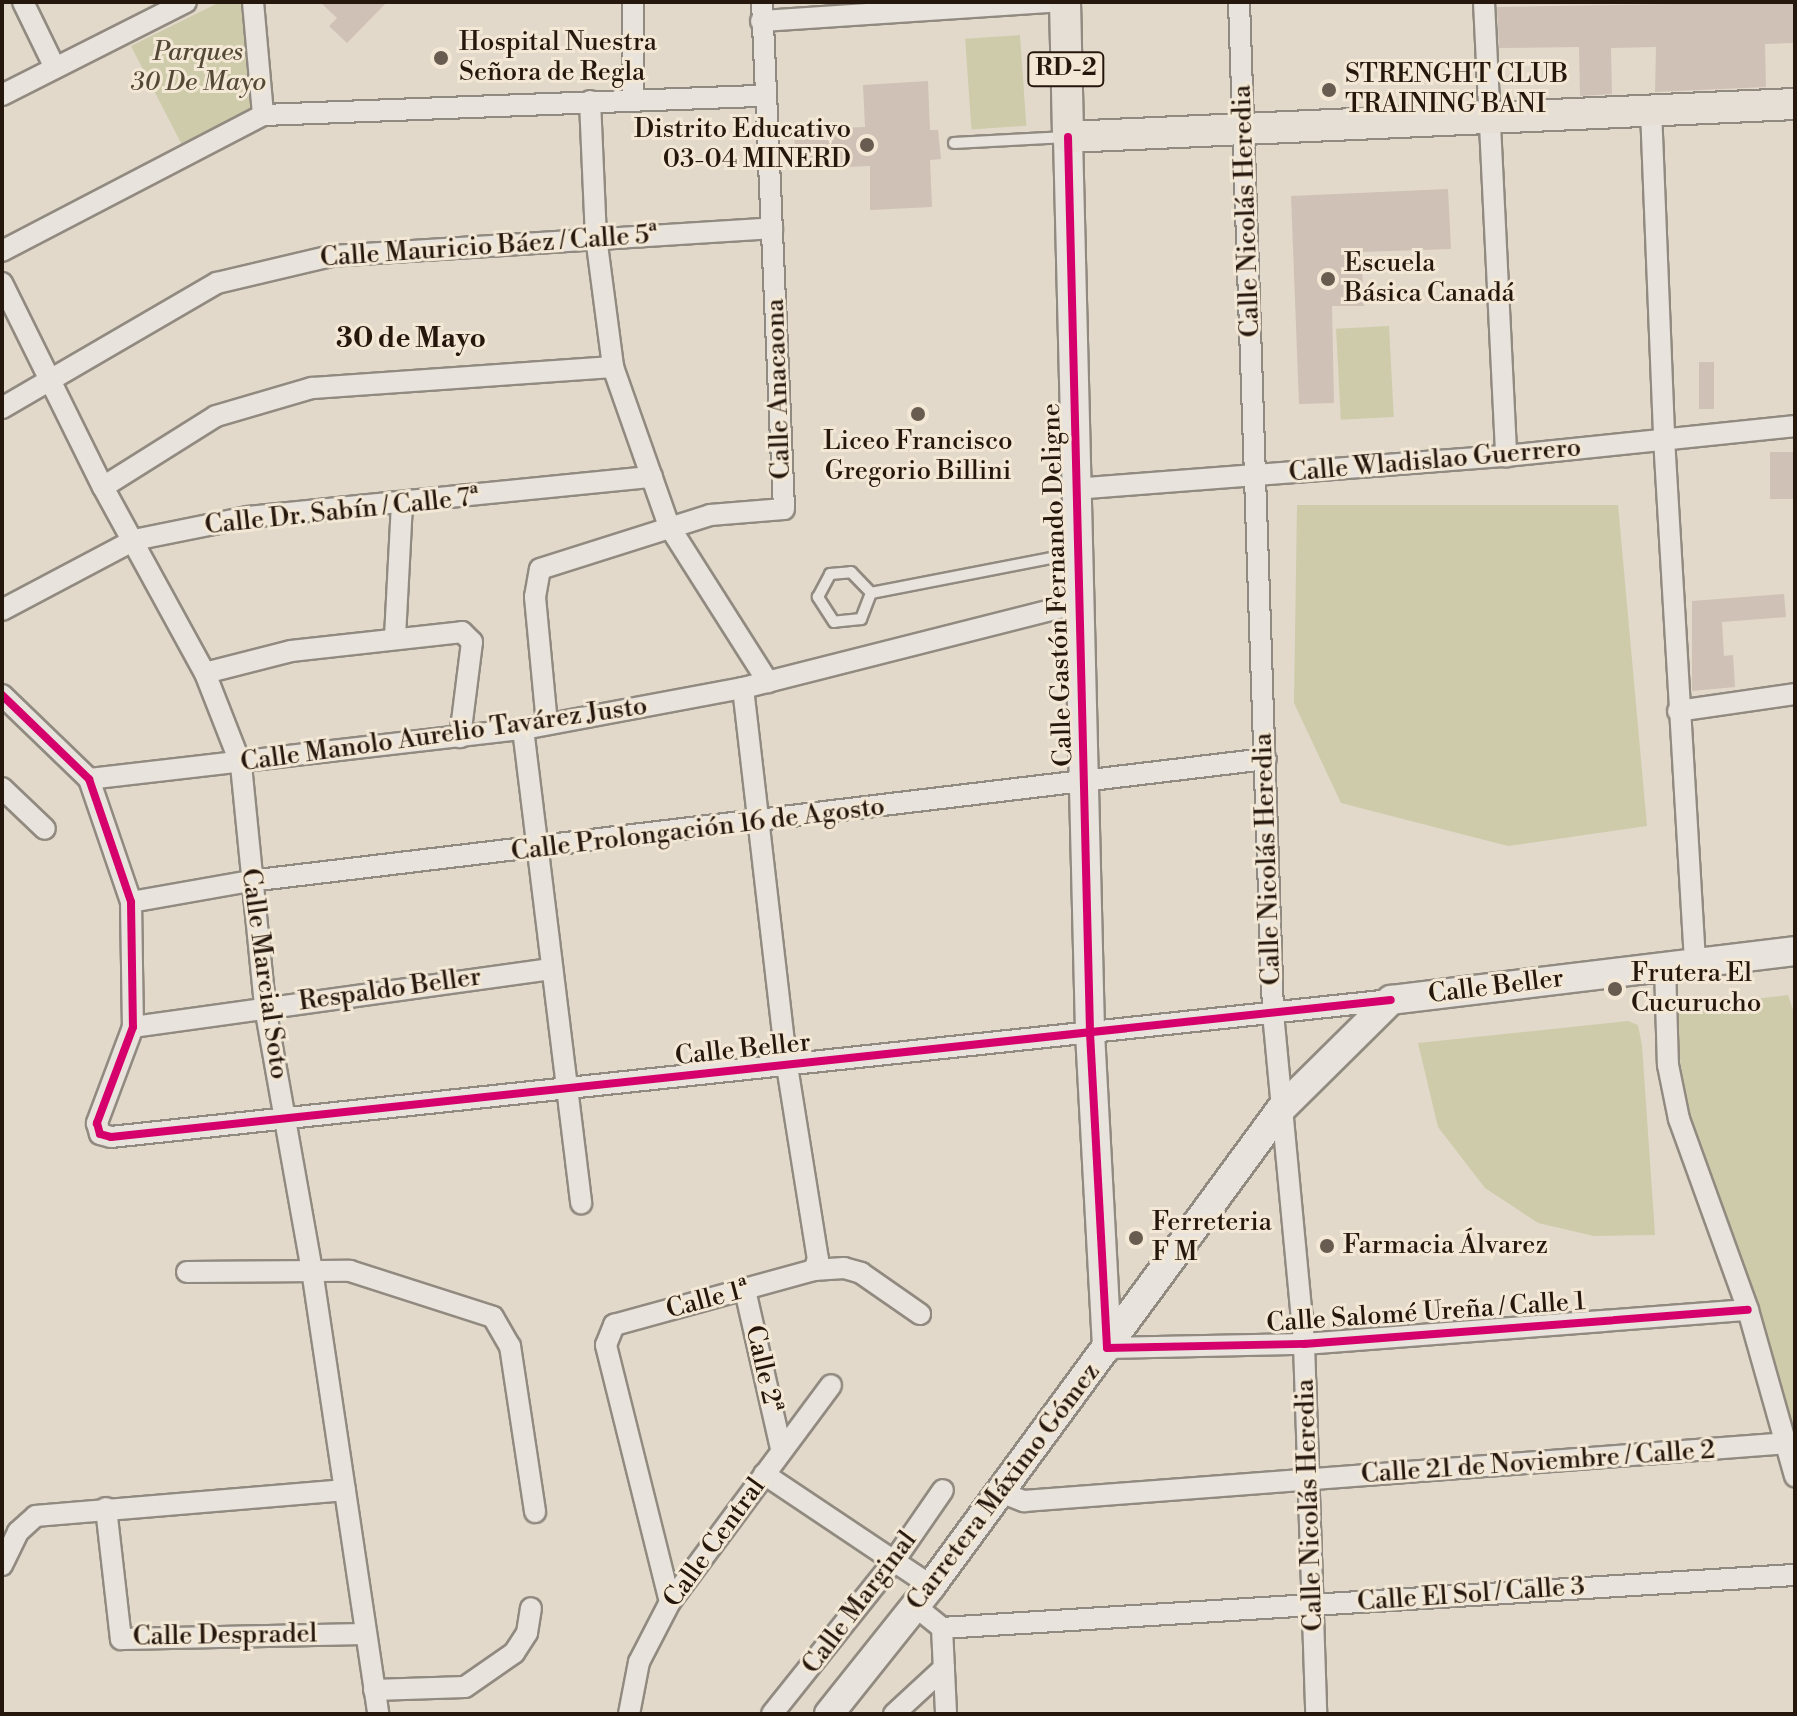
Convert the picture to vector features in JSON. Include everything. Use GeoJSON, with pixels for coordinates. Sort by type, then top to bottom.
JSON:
{"type":"FeatureCollection","features":[{"type":"Feature","properties":{"kind":"main road","name":"RD-2"},"geometry":{"type":"LineString","coordinates":[[1065,2],[1068,137]]}},
{"type":"Feature","properties":{"kind":"main road"},"geometry":{"type":"LineString","coordinates":[[1068,137],[1795,104]]}},
{"type":"Feature","properties":{"kind":"main road","name":"Calle Gastón Fernando Deligne"},"geometry":{"type":"LineString","coordinates":[[1068,137],[1076,604],[1085,784],[1090,1033],[1107,1348]]}},
{"type":"Feature","properties":{"kind":"main road","name":"Calle Beller"},"geometry":{"type":"LineString","coordinates":[[1391,1000],[1795,951]]}},
{"type":"Feature","properties":{"kind":"main road","name":"Carretera Máximo Gómez"},"geometry":{"type":"LineString","coordinates":[[829,1714],[923,1596],[1281,1109],[1391,1000]]}},
{"type":"Feature","properties":{"kind":"street"},"geometry":{"type":"LineString","coordinates":[[23,2],[55,68]]}},
{"type":"Feature","properties":{"kind":"street"},"geometry":{"type":"LineString","coordinates":[[2,95],[186,2]]}},
{"type":"Feature","properties":{"kind":"street"},"geometry":{"type":"LineString","coordinates":[[253,2],[263,115]]}},
{"type":"Feature","properties":{"kind":"street"},"geometry":{"type":"LineString","coordinates":[[633,2],[633,97]]}},
{"type":"Feature","properties":{"kind":"street"},"geometry":{"type":"LineString","coordinates":[[761,12],[1049,2]]}},
{"type":"Feature","properties":{"kind":"street","name":"Calle Nicolás Heredia"},"geometry":{"type":"LineString","coordinates":[[1239,2],[1246,130],[1273,1013],[1304,1344],[1316,1714]]}},
{"type":"Feature","properties":{"kind":"street"},"geometry":{"type":"LineString","coordinates":[[1484,2],[1506,456]]}},
{"type":"Feature","properties":{"kind":"street","name":"Calle Anacaona"},"geometry":{"type":"LineString","coordinates":[[547,724],[535,597],[540,569],[669,526],[741,509],[784,509],[772,228],[762,96],[761,12]]}},
{"type":"Feature","properties":{"kind":"street"},"geometry":{"type":"LineString","coordinates":[[2,251],[263,115],[633,97],[762,96]]}},
{"type":"Feature","properties":{"kind":"street"},"geometry":{"type":"LineString","coordinates":[[590,101],[596,237],[613,367],[669,526],[768,682]]}},
{"type":"Feature","properties":{"kind":"street"},"geometry":{"type":"LineString","coordinates":[[1651,110],[1678,711],[1695,962]]}},
{"type":"Feature","properties":{"kind":"street","name":"Calle Mauricio Báez / Calle 5ª"},"geometry":{"type":"LineString","coordinates":[[2,408],[53,382],[217,283],[331,256],[772,228]]}},
{"type":"Feature","properties":{"kind":"street","name":"Calle Marcial Soto"},"geometry":{"type":"LineString","coordinates":[[2,283],[103,487],[205,673],[241,765],[250,881],[265,1007],[312,1270],[378,1714]]}},
{"type":"Feature","properties":{"kind":"street"},"geometry":{"type":"LineString","coordinates":[[103,487],[216,416],[312,388],[613,367]]}},
{"type":"Feature","properties":{"kind":"street","name":"Calle Wladislao Guerrero"},"geometry":{"type":"LineString","coordinates":[[1074,489],[1256,478],[1795,426]]}},
{"type":"Feature","properties":{"kind":"street","name":"Calle Dr. Sabín / Calle 7ª"},"geometry":{"type":"LineString","coordinates":[[2,610],[134,540],[248,517],[402,505],[652,477]]}},
{"type":"Feature","properties":{"kind":"street"},"geometry":{"type":"LineString","coordinates":[[395,637],[402,505]]}},
{"type":"Feature","properties":{"kind":"street","name":"Calle Manolo Aurelio Tavárez Justo"},"geometry":{"type":"LineString","coordinates":[[89,779],[241,765],[523,729],[743,688],[1076,604]]}},
{"type":"Feature","properties":{"kind":"street"},"geometry":{"type":"LineString","coordinates":[[205,673],[291,651],[395,637],[470,635],[460,737]]}},
{"type":"Feature","properties":{"kind":"street"},"geometry":{"type":"LineString","coordinates":[[743,688],[787,1066],[818,1259],[814,1270]]}},
{"type":"Feature","properties":{"kind":"street"},"geometry":{"type":"LineString","coordinates":[[1678,711],[1795,694]]}},
{"type":"Feature","properties":{"kind":"street"},"geometry":{"type":"LineString","coordinates":[[2,695],[89,779],[131,902],[133,1027]]}},
{"type":"Feature","properties":{"kind":"street"},"geometry":{"type":"LineString","coordinates":[[523,729],[581,1203]]}},
{"type":"Feature","properties":{"kind":"street","name":"Calle Prolongación 16 de Agosto"},"geometry":{"type":"LineString","coordinates":[[131,902],[250,881],[1085,784],[1266,759]]}},
{"type":"Feature","properties":{"kind":"street"},"geometry":{"type":"LineString","coordinates":[[2,788],[45,829]]}},
{"type":"Feature","properties":{"kind":"street"},"geometry":{"type":"LineString","coordinates":[[1665,966],[1668,1065],[1679,1119],[1748,1310],[1789,1443],[1795,1476]]}},
{"type":"Feature","properties":{"kind":"street","name":"Respaldo Beller"},"geometry":{"type":"LineString","coordinates":[[133,1027],[552,969]]}},
{"type":"Feature","properties":{"kind":"street","name":"Calle Beller"},"geometry":{"type":"LineString","coordinates":[[133,1027],[97,1123],[100,1134],[285,1120],[1391,1000]]}},
{"type":"Feature","properties":{"kind":"street"},"geometry":{"type":"LineString","coordinates":[[187,1272],[312,1270],[373,1275],[493,1317],[510,1346],[535,1512]]}},
{"type":"Feature","properties":{"kind":"street","name":"Calle 1ª"},"geometry":{"type":"LineString","coordinates":[[670,1602],[606,1334],[614,1325],[814,1270],[861,1273],[920,1314]]}},
{"type":"Feature","properties":{"kind":"street","name":"Calle 2ª"},"geometry":{"type":"LineString","coordinates":[[745,1290],[781,1448]]}},
{"type":"Feature","properties":{"kind":"street","name":"Calle Salomé Ureña / Calle 1"},"geometry":{"type":"LineString","coordinates":[[1107,1348],[1304,1344],[1748,1310]]}},
{"type":"Feature","properties":{"kind":"street","name":"Calle Central"},"geometry":{"type":"LineString","coordinates":[[629,1714],[639,1662],[670,1602],[781,1448],[831,1385]]}},
{"type":"Feature","properties":{"kind":"street","name":"Calle 21 de Noviembre / Calle 2"},"geometry":{"type":"LineString","coordinates":[[1000,1492],[1024,1501],[1789,1443]]}},
{"type":"Feature","properties":{"kind":"street"},"geometry":{"type":"LineString","coordinates":[[764,1474],[894,1561],[923,1596],[942,1628],[946,1714]]}},
{"type":"Feature","properties":{"kind":"street"},"geometry":{"type":"LineString","coordinates":[[2,1565],[18,1532],[36,1516],[345,1490]]}},
{"type":"Feature","properties":{"kind":"street","name":"Calle Marginal"},"geometry":{"type":"LineString","coordinates":[[772,1714],[894,1561],[943,1490]]}},
{"type":"Feature","properties":{"kind":"street","name":"Calle Despradel"},"geometry":{"type":"LineString","coordinates":[[106,1508],[121,1639],[366,1634]]}},
{"type":"Feature","properties":{"kind":"street","name":"Calle El Sol / Calle 3"},"geometry":{"type":"LineString","coordinates":[[942,1628],[1795,1575]]}},
{"type":"Feature","properties":{"kind":"street"},"geometry":{"type":"LineString","coordinates":[[374,1690],[465,1687],[514,1653],[527,1633],[531,1608]]}},
{"type":"Feature","properties":{"kind":"street"},"geometry":{"type":"LineString","coordinates":[[894,1714],[944,1668]]}},
{"type":"Feature","properties":{"kind":"lane"},"geometry":{"type":"LineString","coordinates":[[954,143],[1068,137]]}},
{"type":"Feature","properties":{"kind":"lane"},"geometry":{"type":"LineString","coordinates":[[871,593],[1076,553]]}},
{"type":"Feature","properties":{"kind":"lane"},"geometry":{"type":"LineString","coordinates":[[851,572],[871,593],[861,619],[834,622],[818,597],[830,574],[851,572]]}},
{"type":"Feature","properties":{"kind":"green space","name":"Parques 30 De Mayo"},"geometry":{"type":"Polygon","coordinates":[[[220,2],[242,2],[253,114],[182,145],[131,46],[220,2]]]}},
{"type":"Feature","properties":{"kind":"green space"},"geometry":{"type":"Polygon","coordinates":[[[1020,35],[1026,126],[971,130],[965,39],[1020,35]]]}},
{"type":"Feature","properties":{"kind":"green space"},"geometry":{"type":"Polygon","coordinates":[[[1389,326],[1394,417],[1341,420],[1336,329],[1389,326]]]}},
{"type":"Feature","properties":{"kind":"green space"},"geometry":{"type":"Polygon","coordinates":[[[1297,505],[1618,505],[1647,826],[1508,846],[1341,803],[1294,703],[1297,505]]]}},
{"type":"Feature","properties":{"kind":"green space"},"geometry":{"type":"Polygon","coordinates":[[[1788,995],[1795,1016],[1795,1428],[1692,1133],[1672,1009],[1788,995]]]}},
{"type":"Feature","properties":{"kind":"green space"},"geometry":{"type":"Polygon","coordinates":[[[1628,1021],[1638,1025],[1642,1045],[1655,1235],[1594,1236],[1538,1223],[1485,1188],[1438,1127],[1418,1043],[1628,1021]]]}},
{"type":"Feature","properties":{"kind":"building"},"geometry":{"type":"Polygon","coordinates":[[[320,2],[387,2],[347,43],[329,26],[337,18],[320,2]]]}},
{"type":"Feature","properties":{"kind":"building"},"geometry":{"type":"Polygon","coordinates":[[[1794,2],[1794,43],[1765,44],[1766,87],[1655,92],[1656,47],[1611,48],[1612,94],[1580,96],[1579,47],[1499,48],[1497,7],[1794,2]]]}},
{"type":"Feature","properties":{"kind":"building","name":"Distrito Educativo 03-04 MINERD"},"geometry":{"type":"Polygon","coordinates":[[[928,81],[930,130],[938,130],[941,159],[930,160],[932,207],[870,210],[870,166],[796,169],[794,130],[865,127],[863,85],[928,81]]]}},
{"type":"Feature","properties":{"kind":"building","name":"Escuela Básica Canadá"},"geometry":{"type":"Polygon","coordinates":[[[1448,189],[1451,249],[1361,252],[1364,306],[1332,306],[1334,403],[1299,404],[1291,196],[1448,189]]]}},
{"type":"Feature","properties":{"kind":"building"},"geometry":{"type":"Polygon","coordinates":[[[1699,362],[1714,362],[1714,409],[1699,409],[1699,362]]]}},
{"type":"Feature","properties":{"kind":"building"},"geometry":{"type":"Polygon","coordinates":[[[1770,452],[1795,452],[1795,499],[1770,499],[1770,452]]]}},
{"type":"Feature","properties":{"kind":"building"},"geometry":{"type":"Polygon","coordinates":[[[1784,594],[1786,617],[1722,622],[1724,656],[1733,655],[1735,687],[1692,691],[1692,601],[1784,594]]]}},
{"type":"Feature","properties":{"kind":"cycle path"},"geometry":{"type":"LineString","coordinates":[[1068,137],[1090,1033],[1107,1348],[1304,1344],[1748,1310]]}},
{"type":"Feature","properties":{"kind":"cycle path"},"geometry":{"type":"LineString","coordinates":[[2,695],[89,779],[131,902],[133,1027],[97,1123],[100,1134],[111,1137],[1391,1000]]}},
{"type":"Feature","properties":{"kind":"place","name":"Hospital Nuestra Señora de Regla"},"geometry":{"type":"Point","coordinates":[441,58]}},
{"type":"Feature","properties":{"kind":"place","name":"STRENGHT CLUB TRAINING BANI"},"geometry":{"type":"Point","coordinates":[1329,90]}},
{"type":"Feature","properties":{"kind":"place","name":"Distrito Educativo 03-04 MINERD"},"geometry":{"type":"Point","coordinates":[867,145]}},
{"type":"Feature","properties":{"kind":"place","name":"Escuela Básica Canadá"},"geometry":{"type":"Point","coordinates":[1328,279]}},
{"type":"Feature","properties":{"kind":"place","name":"Liceo Francisco Gregorio Billini"},"geometry":{"type":"Point","coordinates":[918,414]}},
{"type":"Feature","properties":{"kind":"place","name":"Frutera El Cucurucho"},"geometry":{"type":"Point","coordinates":[1615,989]}},
{"type":"Feature","properties":{"kind":"place","name":"Ferreteria F M"},"geometry":{"type":"Point","coordinates":[1136,1238]}},
{"type":"Feature","properties":{"kind":"place","name":"Farmacia Álvarez"},"geometry":{"type":"Point","coordinates":[1327,1246]}},
{"type":"Feature","properties":{"kind":"district","name":"30 de Mayo"},"geometry":{"type":"Point","coordinates":[411,339]}}]}
